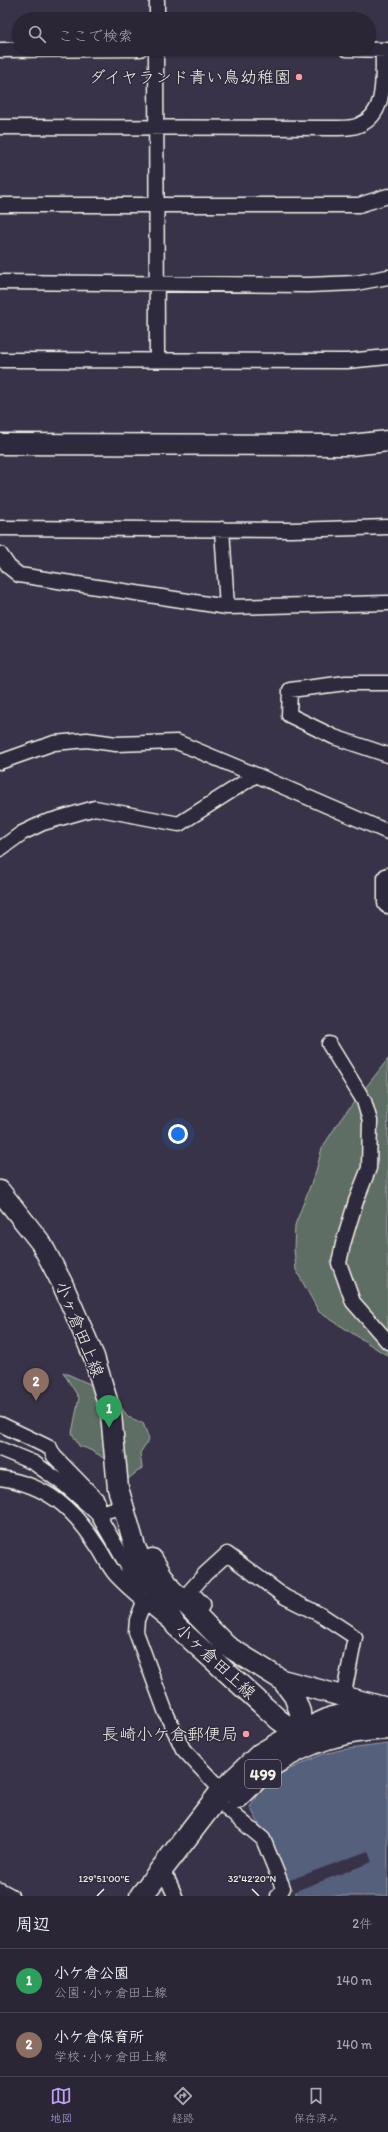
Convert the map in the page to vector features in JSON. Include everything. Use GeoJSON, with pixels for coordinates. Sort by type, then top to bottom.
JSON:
{"type":"FeatureCollection","features":[{"type":"Feature","properties":{"kind":"highway","name":"499"},"geometry":{"type":"LineString","coordinates":[[299,1742],[332,1718],[388,1709]]}},
{"type":"Feature","properties":{"kind":"highway","name":"499"},"geometry":{"type":"LineString","coordinates":[[141,1896],[225,1800],[261,1754],[299,1742],[336,1734],[388,1728]]}},
{"type":"Feature","properties":{"kind":"highway","name":"499"},"geometry":{"type":"LineString","coordinates":[[152,1896],[172,1888],[225,1800]]}},
{"type":"Feature","properties":{"kind":"main road"},"geometry":{"type":"LineString","coordinates":[[0,444],[351,445],[388,441]]}},
{"type":"Feature","properties":{"kind":"main road"},"geometry":{"type":"LineString","coordinates":[[388,878],[388,903]]}},
{"type":"Feature","properties":{"kind":"main road","name":"小ヶ倉田上線"},"geometry":{"type":"LineString","coordinates":[[0,1191],[41,1243],[62,1283],[94,1357],[111,1414],[118,1488],[135,1547],[151,1583],[176,1626],[279,1720],[289,1727],[299,1742]]}},
{"type":"Feature","properties":{"kind":"main road","name":"小ヶ倉田上線"},"geometry":{"type":"LineString","coordinates":[[123,1507],[170,1588],[226,1646],[282,1680],[343,1698],[388,1709]]}},
{"type":"Feature","properties":{"kind":"main road","name":"小ヶ倉田上線"},"geometry":{"type":"LineString","coordinates":[[282,1680],[294,1696],[300,1712],[299,1742]]}},
{"type":"Feature","properties":{"kind":"street"},"geometry":{"type":"LineString","coordinates":[[157,0],[157,12]]}},
{"type":"Feature","properties":{"kind":"street"},"geometry":{"type":"LineString","coordinates":[[0,50],[12,50]]}},
{"type":"Feature","properties":{"kind":"street"},"geometry":{"type":"LineString","coordinates":[[0,127],[156,126],[338,128],[359,126],[373,116],[381,101],[385,50]]}},
{"type":"Feature","properties":{"kind":"street"},"geometry":{"type":"LineString","coordinates":[[156,56],[157,359]]}},
{"type":"Feature","properties":{"kind":"street"},"geometry":{"type":"LineString","coordinates":[[0,205],[359,204],[388,196]]}},
{"type":"Feature","properties":{"kind":"street"},"geometry":{"type":"LineString","coordinates":[[0,282],[157,282],[308,285],[356,283],[388,277]]}},
{"type":"Feature","properties":{"kind":"street"},"geometry":{"type":"LineString","coordinates":[[0,360],[157,359],[347,361],[388,357]]}},
{"type":"Feature","properties":{"kind":"street"},"geometry":{"type":"LineString","coordinates":[[0,528],[101,530],[292,530],[388,527]]}},
{"type":"Feature","properties":{"kind":"street"},"geometry":{"type":"LineString","coordinates":[[222,529],[227,607]]}},
{"type":"Feature","properties":{"kind":"street"},"geometry":{"type":"LineString","coordinates":[[0,554],[9,567],[19,575],[227,607],[388,603]]}},
{"type":"Feature","properties":{"kind":"street"},"geometry":{"type":"LineString","coordinates":[[388,683],[346,683],[290,690],[289,715],[334,737],[388,755]]}},
{"type":"Feature","properties":{"kind":"street"},"geometry":{"type":"LineString","coordinates":[[0,762],[54,744],[87,740],[116,744],[178,742],[388,832]]}},
{"type":"Feature","properties":{"kind":"street"},"geometry":{"type":"LineString","coordinates":[[0,849],[22,833],[43,823],[95,808],[179,824],[256,775]]}},
{"type":"Feature","properties":{"kind":"street"},"geometry":{"type":"LineString","coordinates":[[329,1044],[364,1101],[370,1121],[369,1168],[356,1201],[343,1244],[340,1263],[353,1302],[388,1342]]}},
{"type":"Feature","properties":{"kind":"street"},"geometry":{"type":"LineString","coordinates":[[0,1424],[50,1448],[54,1456],[97,1500],[97,1513]]}},
{"type":"Feature","properties":{"kind":"street"},"geometry":{"type":"LineString","coordinates":[[0,1449],[34,1463],[65,1485],[97,1513],[127,1565],[142,1601],[137,1620],[136,1632],[166,1713],[183,1749],[225,1800],[263,1839],[283,1888],[278,1896]]}},
{"type":"Feature","properties":{"kind":"street"},"geometry":{"type":"LineString","coordinates":[[0,1478],[35,1487],[60,1501],[80,1522],[115,1574],[142,1601],[176,1626]]}},
{"type":"Feature","properties":{"kind":"street"},"geometry":{"type":"LineString","coordinates":[[97,1513],[123,1507]]}},
{"type":"Feature","properties":{"kind":"street"},"geometry":{"type":"LineString","coordinates":[[196,1616],[203,1604],[190,1591],[227,1554],[286,1597],[323,1616],[355,1637],[343,1698]]}},
{"type":"Feature","properties":{"kind":"street"},"geometry":{"type":"LineString","coordinates":[[0,1890],[11,1896]]}},
{"type":"Feature","properties":{"kind":"green space"},"geometry":{"type":"Polygon","coordinates":[[[388,1059],[388,1356],[319,1312],[296,1270],[294,1249],[295,1225],[316,1171],[322,1148],[340,1120],[388,1059]]]}},
{"type":"Feature","properties":{"kind":"green space"},"geometry":{"type":"Polygon","coordinates":[[[63,1372],[112,1394],[128,1417],[143,1423],[149,1439],[140,1453],[142,1468],[128,1479],[99,1455],[79,1446],[72,1433],[79,1398],[63,1372]]]}},
{"type":"Feature","properties":{"kind":"water"},"geometry":{"type":"Polygon","coordinates":[[[388,1744],[388,1896],[297,1896],[250,1807],[269,1779],[320,1755],[340,1750],[388,1744]]]}},
{"type":"Feature","properties":{"kind":"pier"},"geometry":{"type":"Polygon","coordinates":[[[368,1851],[372,1862],[293,1892],[287,1881],[368,1851]]]}},
{"type":"Feature","properties":{"kind":"place","name":"ダイヤランド青い鳥幼稚園"},"geometry":{"type":"Point","coordinates":[299,77]}},
{"type":"Feature","properties":{"kind":"place","name":"小ケ倉保育所"},"geometry":{"type":"Point","coordinates":[36,1401]}},
{"type":"Feature","properties":{"kind":"place","name":"小ケ倉公園"},"geometry":{"type":"Point","coordinates":[109,1428]}},
{"type":"Feature","properties":{"kind":"place","name":"長崎小ケ倉郵便局"},"geometry":{"type":"Point","coordinates":[246,1734]}}]}
